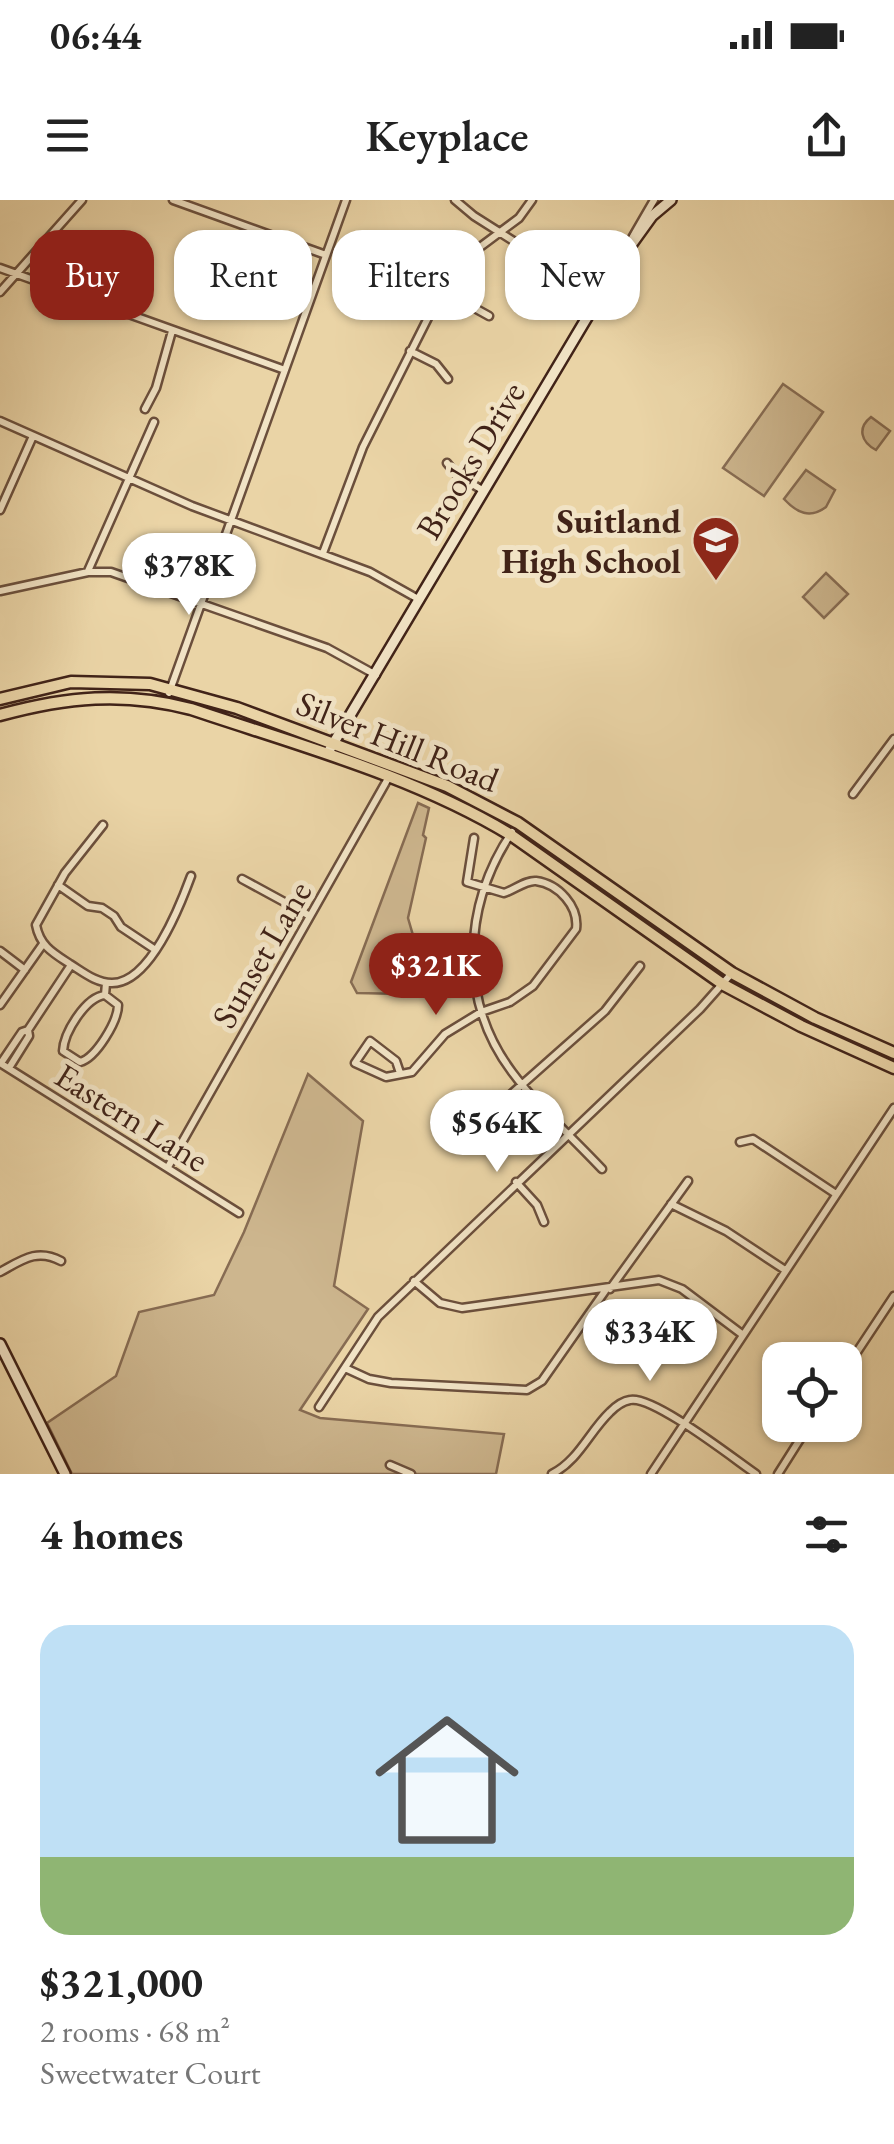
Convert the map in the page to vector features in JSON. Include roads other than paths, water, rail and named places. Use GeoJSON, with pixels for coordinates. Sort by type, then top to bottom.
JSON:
{"type":"FeatureCollection","features":[{"type":"Feature","properties":{"kind":"main road","name":"Silver Hill Road"},"geometry":{"type":"LineString","coordinates":[[0,699],[84,682],[120,681],[172,688],[334,742],[466,793],[518,823],[732,974],[894,1053]]}},
{"type":"Feature","properties":{"kind":"main road","name":"Silver Hill Road"},"geometry":{"type":"LineString","coordinates":[[0,715],[88,697],[124,696],[164,702],[388,778],[459,807],[510,835],[724,985],[894,1068]]}},
{"type":"Feature","properties":{"kind":"street"},"geometry":{"type":"LineString","coordinates":[[0,292],[82,200]]}},
{"type":"Feature","properties":{"kind":"street"},"geometry":{"type":"LineString","coordinates":[[173,200],[326,255]]}},
{"type":"Feature","properties":{"kind":"street"},"geometry":{"type":"LineString","coordinates":[[164,702],[346,200]]}},
{"type":"Feature","properties":{"kind":"street"},"geometry":{"type":"LineString","coordinates":[[455,200],[505,235]]}},
{"type":"Feature","properties":{"kind":"street"},"geometry":{"type":"LineString","coordinates":[[485,244],[519,218],[532,200]]}},
{"type":"Feature","properties":{"kind":"street"},"geometry":{"type":"LineString","coordinates":[[638,230],[654,200]]}},
{"type":"Feature","properties":{"kind":"street","name":"Brooks Drive"},"geometry":{"type":"LineString","coordinates":[[640,233],[671,200]]}},
{"type":"Feature","properties":{"kind":"street"},"geometry":{"type":"LineString","coordinates":[[0,268],[285,370]]}},
{"type":"Feature","properties":{"kind":"street"},"geometry":{"type":"LineString","coordinates":[[485,314],[489,316]]}},
{"type":"Feature","properties":{"kind":"street"},"geometry":{"type":"LineString","coordinates":[[323,553],[362,447],[426,320]]}},
{"type":"Feature","properties":{"kind":"street","name":"Brooks Drive"},"geometry":{"type":"LineString","coordinates":[[326,756],[587,320]]}},
{"type":"Feature","properties":{"kind":"street"},"geometry":{"type":"LineString","coordinates":[[145,409],[156,388],[172,331]]}},
{"type":"Feature","properties":{"kind":"street"},"geometry":{"type":"LineString","coordinates":[[410,351],[436,364],[448,379]]}},
{"type":"Feature","properties":{"kind":"street"},"geometry":{"type":"LineString","coordinates":[[0,421],[232,521],[376,574],[420,600]]}},
{"type":"Feature","properties":{"kind":"street"},"geometry":{"type":"LineString","coordinates":[[88,572],[154,422]]}},
{"type":"Feature","properties":{"kind":"street"},"geometry":{"type":"LineString","coordinates":[[0,510],[32,436]]}},
{"type":"Feature","properties":{"kind":"street"},"geometry":{"type":"LineString","coordinates":[[447,463],[457,475],[484,491]]}},
{"type":"Feature","properties":{"kind":"street"},"geometry":{"type":"LineString","coordinates":[[0,592],[88,572],[111,572],[327,648],[376,675]]}},
{"type":"Feature","properties":{"kind":"street"},"geometry":{"type":"LineString","coordinates":[[853,794],[894,739]]}},
{"type":"Feature","properties":{"kind":"street","name":"Sunset Lane"},"geometry":{"type":"LineString","coordinates":[[168,1166],[395,766]]}},
{"type":"Feature","properties":{"kind":"street"},"geometry":{"type":"LineString","coordinates":[[518,823],[484,886],[472,948],[480,1012],[498,1050],[523,1085],[602,1169]]}},
{"type":"Feature","properties":{"kind":"street"},"geometry":{"type":"LineString","coordinates":[[103,825],[58,885],[36,925],[43,944],[71,965],[106,983],[134,975],[178,912],[192,876]]}},
{"type":"Feature","properties":{"kind":"street"},"geometry":{"type":"LineString","coordinates":[[400,1073],[396,1061],[370,1042],[355,1062],[386,1077],[412,1072],[445,1034],[480,1012],[510,1002],[538,982],[573,936],[577,921],[570,902],[541,882],[528,882],[504,893],[467,882],[474,838]]}},
{"type":"Feature","properties":{"kind":"street"},"geometry":{"type":"LineString","coordinates":[[242,879],[310,916]]}},
{"type":"Feature","properties":{"kind":"street"},"geometry":{"type":"LineString","coordinates":[[58,885],[88,906],[102,908],[114,916],[121,927],[154,950]]}},
{"type":"Feature","properties":{"kind":"street"},"geometry":{"type":"LineString","coordinates":[[427,940],[472,948]]}},
{"type":"Feature","properties":{"kind":"street"},"geometry":{"type":"LineString","coordinates":[[0,1005],[43,944]]}},
{"type":"Feature","properties":{"kind":"street"},"geometry":{"type":"LineString","coordinates":[[0,950],[25,970]]}},
{"type":"Feature","properties":{"kind":"street"},"geometry":{"type":"LineString","coordinates":[[0,1063],[22,1032],[28,1030],[71,965]]}},
{"type":"Feature","properties":{"kind":"street"},"geometry":{"type":"LineString","coordinates":[[482,1120],[605,1011],[640,966]]}},
{"type":"Feature","properties":{"kind":"street"},"geometry":{"type":"LineString","coordinates":[[319,1407],[378,1317],[732,974]]}},
{"type":"Feature","properties":{"kind":"street"},"geometry":{"type":"LineString","coordinates":[[105,995],[106,983]]}},
{"type":"Feature","properties":{"kind":"street"},"geometry":{"type":"LineString","coordinates":[[105,995],[118,1004],[118,1014],[90,1058],[80,1062],[63,1051],[64,1041],[90,1000],[105,995]]}},
{"type":"Feature","properties":{"kind":"street"},"geometry":{"type":"LineString","coordinates":[[9,1068],[29,1036],[28,1030]]}},
{"type":"Feature","properties":{"kind":"street","name":"Eastern Lane"},"geometry":{"type":"LineString","coordinates":[[0,1063],[239,1214]]}},
{"type":"Feature","properties":{"kind":"street"},"geometry":{"type":"LineString","coordinates":[[651,1474],[894,1108]]}},
{"type":"Feature","properties":{"kind":"street"},"geometry":{"type":"LineString","coordinates":[[740,1142],[753,1139],[836,1194]]}},
{"type":"Feature","properties":{"kind":"street"},"geometry":{"type":"LineString","coordinates":[[345,1368],[391,1384],[512,1392],[532,1389],[564,1352],[688,1180]]}},
{"type":"Feature","properties":{"kind":"street"},"geometry":{"type":"LineString","coordinates":[[516,1182],[538,1205],[544,1222]]}},
{"type":"Feature","properties":{"kind":"street"},"geometry":{"type":"LineString","coordinates":[[671,1204],[726,1230],[786,1270]]}},
{"type":"Feature","properties":{"kind":"street"},"geometry":{"type":"LineString","coordinates":[[0,1272],[38,1253],[61,1261]]}},
{"type":"Feature","properties":{"kind":"street"},"geometry":{"type":"LineString","coordinates":[[414,1282],[440,1303],[462,1308],[608,1290],[656,1280],[682,1290],[743,1335]]}},
{"type":"Feature","properties":{"kind":"street"},"geometry":{"type":"LineString","coordinates":[[862,1347],[891,1308],[894,1296]]}},
{"type":"Feature","properties":{"kind":"street"},"geometry":{"type":"LineString","coordinates":[[1,1349],[64,1474]]}},
{"type":"Feature","properties":{"kind":"street"},"geometry":{"type":"LineString","coordinates":[[552,1474],[572,1460],[609,1413],[633,1399],[685,1424],[756,1474]]}},
{"type":"Feature","properties":{"kind":"street"},"geometry":{"type":"LineString","coordinates":[[778,1474],[798,1442]]}},
{"type":"Feature","properties":{"kind":"street"},"geometry":{"type":"LineString","coordinates":[[390,1465],[411,1474]]}},
{"type":"Feature","properties":{"kind":"place","name":"Suitland High School"},"geometry":{"type":"Point","coordinates":[716,582]}}]}
